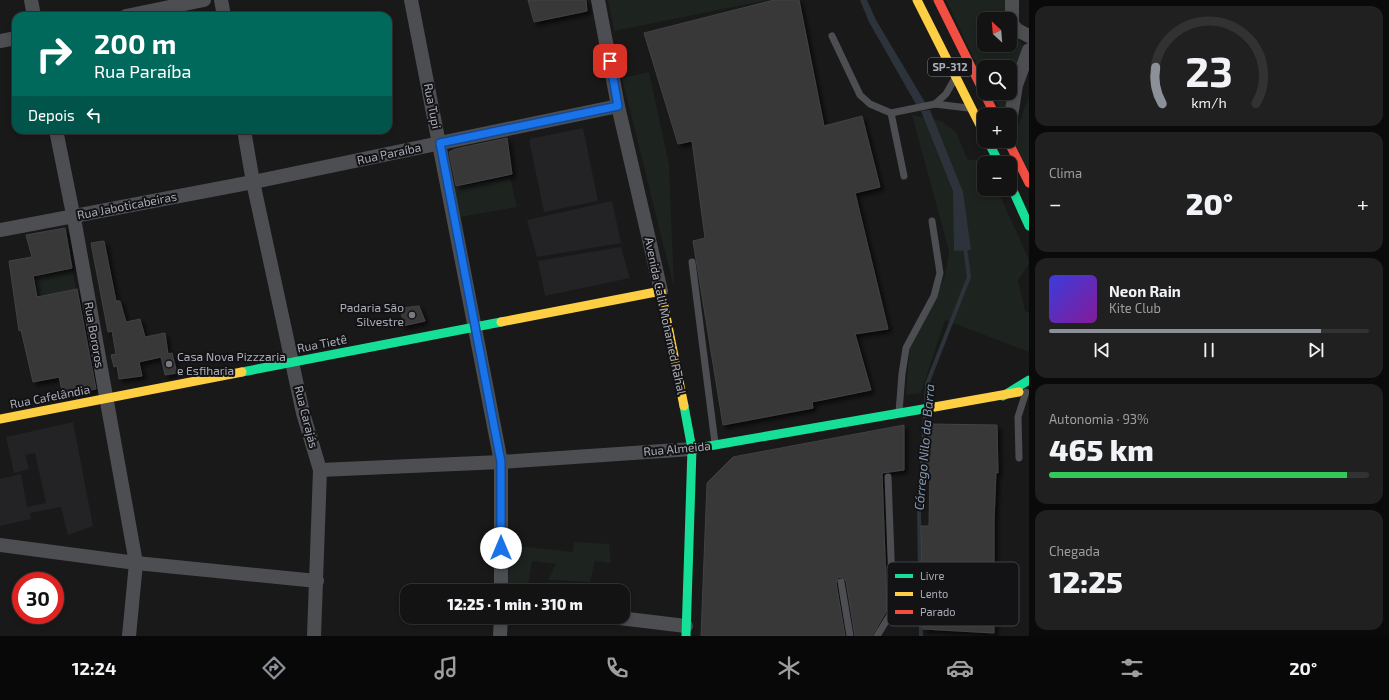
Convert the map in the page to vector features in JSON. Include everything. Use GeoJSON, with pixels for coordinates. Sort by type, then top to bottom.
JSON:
{"type":"FeatureCollection","features":[{"type":"Feature","properties":{"kind":"street"},"geometry":{"type":"LineString","coordinates":[[30,0],[33,12]]}},
{"type":"Feature","properties":{"kind":"street"},"geometry":{"type":"LineString","coordinates":[[146,12],[204,0]]}},
{"type":"Feature","properties":{"kind":"street"},"geometry":{"type":"LineString","coordinates":[[221,0],[223,12]]}},
{"type":"Feature","properties":{"kind":"street","name":"Rua Tupi"},"geometry":{"type":"LineString","coordinates":[[411,0],[501,462],[501,584]]}},
{"type":"Feature","properties":{"kind":"street","name":"Avenida Calil Mohamed Rahal"},"geometry":{"type":"LineString","coordinates":[[598,0],[618,106],[661,290],[692,450],[686,631]]}},
{"type":"Feature","properties":{"kind":"street","name":"SP-312"},"geometry":{"type":"LineString","coordinates":[[917,0],[977,118]]}},
{"type":"Feature","properties":{"kind":"street","name":"SP-312"},"geometry":{"type":"LineString","coordinates":[[938,0],[992,108]]}},
{"type":"Feature","properties":{"kind":"street"},"geometry":{"type":"LineString","coordinates":[[1012,0],[1012,24],[1021,33],[1029,36]]}},
{"type":"Feature","properties":{"kind":"street"},"geometry":{"type":"LineString","coordinates":[[0,41],[12,39]]}},
{"type":"Feature","properties":{"kind":"street"},"geometry":{"type":"LineString","coordinates":[[1012,108],[1016,85],[1029,50]]}},
{"type":"Feature","properties":{"kind":"street","name":"Rua Paraíba"},"geometry":{"type":"LineString","coordinates":[[253,182],[618,106]]}},
{"type":"Feature","properties":{"kind":"street","name":"Rua Bororos"},"geometry":{"type":"LineString","coordinates":[[57,134],[136,562],[130,636]]}},
{"type":"Feature","properties":{"kind":"street","name":"Rua Carajás"},"geometry":{"type":"LineString","coordinates":[[245,134],[253,182],[303,413],[320,470],[314,636]]}},
{"type":"Feature","properties":{"kind":"street"},"geometry":{"type":"LineString","coordinates":[[1012,148],[1029,183]]}},
{"type":"Feature","properties":{"kind":"street","name":"Rua Jaboticabeiras"},"geometry":{"type":"LineString","coordinates":[[0,230],[253,182]]}},
{"type":"Feature","properties":{"kind":"street"},"geometry":{"type":"LineString","coordinates":[[1016,196],[1029,226]]}},
{"type":"Feature","properties":{"kind":"street","name":"Rua Tietê"},"geometry":{"type":"LineString","coordinates":[[105,398],[661,290]]}},
{"type":"Feature","properties":{"kind":"street"},"geometry":{"type":"LineString","coordinates":[[1003,396],[1029,380]]}},
{"type":"Feature","properties":{"kind":"street","name":"Rua Almeida"},"geometry":{"type":"LineString","coordinates":[[320,470],[501,462],[692,450],[1003,396],[1028,390]]}},
{"type":"Feature","properties":{"kind":"street","name":"Rua Cafelândia"},"geometry":{"type":"LineString","coordinates":[[0,419],[105,398]]}},
{"type":"Feature","properties":{"kind":"street"},"geometry":{"type":"LineString","coordinates":[[0,545],[136,562],[317,581]]}},
{"type":"Feature","properties":{"kind":"street"},"geometry":{"type":"LineString","coordinates":[[630,621],[686,631]]}},
{"type":"Feature","properties":{"kind":"street"},"geometry":{"type":"LineString","coordinates":[[500,624],[500,636]]}},
{"type":"Feature","properties":{"kind":"lane"},"geometry":{"type":"LineString","coordinates":[[832,36],[860,95],[870,104],[891,113],[933,105],[972,108]]}},
{"type":"Feature","properties":{"kind":"lane"},"geometry":{"type":"LineString","coordinates":[[933,105],[946,94],[956,79]]}},
{"type":"Feature","properties":{"kind":"lane"},"geometry":{"type":"LineString","coordinates":[[891,113],[904,176]]}},
{"type":"Feature","properties":{"kind":"lane"},"geometry":{"type":"LineString","coordinates":[[898,414],[906,348],[934,296],[940,273],[932,221]]}},
{"type":"Feature","properties":{"kind":"lane"},"geometry":{"type":"LineString","coordinates":[[692,262],[716,446]]}},
{"type":"Feature","properties":{"kind":"lane"},"geometry":{"type":"LineString","coordinates":[[1018,458],[1018,417],[1028,390]]}},
{"type":"Feature","properties":{"kind":"lane"},"geometry":{"type":"LineString","coordinates":[[888,477],[891,562]]}},
{"type":"Feature","properties":{"kind":"lane"},"geometry":{"type":"LineString","coordinates":[[841,582],[850,636]]}},
{"type":"Feature","properties":{"kind":"lane"},"geometry":{"type":"LineString","coordinates":[[877,636],[887,620]]}},
{"type":"Feature","properties":{"kind":"shaded area"},"geometry":{"type":"Polygon","coordinates":[[[608,0],[768,0],[614,31],[608,0]]]}},
{"type":"Feature","properties":{"kind":"shaded area"},"geometry":{"type":"Polygon","coordinates":[[[860,0],[867,0],[876,20],[926,104],[917,106],[869,22],[860,0]]]}},
{"type":"Feature","properties":{"kind":"shaded area"},"geometry":{"type":"Polygon","coordinates":[[[946,0],[1007,0],[1006,12],[977,12],[977,52],[1017,52],[1017,38],[1024,46],[1017,64],[1017,60],[977,60],[977,65],[946,0]]]}},
{"type":"Feature","properties":{"kind":"shaded area"},"geometry":{"type":"Polygon","coordinates":[[[649,72],[669,165],[674,288],[622,78],[649,72]]]}},
{"type":"Feature","properties":{"kind":"shaded area"},"geometry":{"type":"Polygon","coordinates":[[[1029,96],[1029,172],[1017,148],[1017,129],[1029,96]]]}},
{"type":"Feature","properties":{"kind":"shaded area"},"geometry":{"type":"Polygon","coordinates":[[[995,100],[1007,100],[1006,108],[1000,108],[995,100]]]}},
{"type":"Feature","properties":{"kind":"shaded area"},"geometry":{"type":"Polygon","coordinates":[[[930,110],[963,192],[971,250],[954,251],[953,191],[921,111],[930,110]]]}},
{"type":"Feature","properties":{"kind":"shaded area"},"geometry":{"type":"Polygon","coordinates":[[[912,115],[941,121],[956,132],[968,160],[977,160],[977,196],[1000,196],[1029,260],[1029,264],[1018,280],[1025,311],[1029,312],[1029,352],[945,320],[921,393],[906,395],[909,351],[945,276],[949,251],[912,115]]]}},
{"type":"Feature","properties":{"kind":"shaded area"},"geometry":{"type":"Polygon","coordinates":[[[583,128],[598,201],[544,212],[529,139],[583,128]]]}},
{"type":"Feature","properties":{"kind":"shaded area"},"geometry":{"type":"Polygon","coordinates":[[[510,178],[517,207],[460,217],[454,187],[510,178]]]}},
{"type":"Feature","properties":{"kind":"shaded area"},"geometry":{"type":"Polygon","coordinates":[[[612,201],[621,243],[537,257],[527,220],[612,201]]]}},
{"type":"Feature","properties":{"kind":"shaded area"},"geometry":{"type":"Polygon","coordinates":[[[621,247],[630,278],[545,296],[538,261],[621,247]]]}},
{"type":"Feature","properties":{"kind":"shaded area"},"geometry":{"type":"Polygon","coordinates":[[[72,269],[76,289],[38,296],[35,283],[30,284],[29,277],[72,269]]]}},
{"type":"Feature","properties":{"kind":"shaded area"},"geometry":{"type":"Polygon","coordinates":[[[73,422],[93,526],[68,535],[61,507],[30,513],[31,519],[0,526],[0,479],[21,474],[27,507],[46,503],[35,453],[25,455],[29,469],[14,473],[6,437],[73,422]]]}},
{"type":"Feature","properties":{"kind":"shaded area"},"geometry":{"type":"Polygon","coordinates":[[[574,542],[609,544],[611,563],[595,561],[590,582],[548,580],[556,564],[532,561],[528,584],[508,584],[509,545],[573,552],[574,542]]]}},
{"type":"Feature","properties":{"kind":"building"},"geometry":{"type":"Polygon","coordinates":[[[528,0],[586,0],[587,11],[534,22],[528,0]]]}},
{"type":"Feature","properties":{"kind":"building"},"geometry":{"type":"Polygon","coordinates":[[[774,0],[799,0],[824,126],[862,116],[880,187],[855,193],[888,329],[855,334],[871,390],[812,402],[813,408],[723,425],[693,241],[705,238],[692,141],[678,144],[644,33],[774,0]]]}},
{"type":"Feature","properties":{"kind":"building"},"geometry":{"type":"Polygon","coordinates":[[[507,138],[512,174],[456,186],[449,152],[455,149],[507,138]]]}},
{"type":"Feature","properties":{"kind":"building"},"geometry":{"type":"Polygon","coordinates":[[[65,228],[72,268],[33,276],[37,297],[77,289],[96,389],[63,395],[59,377],[33,382],[21,330],[19,331],[9,261],[32,257],[26,235],[65,228]]]}},
{"type":"Feature","properties":{"kind":"building"},"geometry":{"type":"Polygon","coordinates":[[[104,241],[116,301],[120,301],[126,322],[140,319],[145,337],[165,333],[168,354],[172,353],[177,373],[165,375],[161,357],[139,362],[142,376],[119,379],[117,366],[114,367],[111,355],[116,354],[112,331],[108,332],[91,243],[104,241]]]}},
{"type":"Feature","properties":{"kind":"building","name":"Padaria São Silvestre"},"geometry":{"type":"Polygon","coordinates":[[[419,306],[425,321],[403,326],[401,308],[419,306]]]}},
{"type":"Feature","properties":{"kind":"building"},"geometry":{"type":"Polygon","coordinates":[[[929,424],[997,425],[998,473],[996,472],[994,562],[922,562],[921,526],[929,526],[930,471],[925,471],[929,424]]]}},
{"type":"Feature","properties":{"kind":"building"},"geometry":{"type":"Polygon","coordinates":[[[904,425],[904,470],[882,473],[887,610],[872,636],[855,636],[846,581],[841,577],[838,578],[836,583],[845,636],[701,636],[707,483],[733,457],[904,425]]]}},
{"type":"Feature","properties":{"kind":"building"},"geometry":{"type":"Polygon","coordinates":[[[923,626],[994,626],[994,633],[923,629],[923,626]]]}},
{"type":"Feature","properties":{"kind":"waterway","name":"Córrego Nilo da Barra"},"geometry":{"type":"LineString","coordinates":[[926,402],[927,384],[969,277],[965,247]]}},
{"type":"Feature","properties":{"kind":"waterway","name":"Córrego Nilo da Barra"},"geometry":{"type":"LineString","coordinates":[[920,562],[919,510],[925,415]]}},
{"type":"Feature","properties":{"kind":"waterway","name":"Córrego Nilo da Barra"},"geometry":{"type":"LineString","coordinates":[[921,626],[921,636]]}},
{"type":"Feature","properties":{"kind":"traffic: fast"},"geometry":{"type":"LineString","coordinates":[[992,148],[996,156]]}},
{"type":"Feature","properties":{"kind":"traffic: fast"},"geometry":{"type":"LineString","coordinates":[[1015,196],[1029,226]]}},
{"type":"Feature","properties":{"kind":"traffic: fast"},"geometry":{"type":"LineString","coordinates":[[242,372],[501,322]]}},
{"type":"Feature","properties":{"kind":"traffic: fast"},"geometry":{"type":"LineString","coordinates":[[1003,396],[1029,380]]}},
{"type":"Feature","properties":{"kind":"traffic: fast"},"geometry":{"type":"LineString","coordinates":[[684,406],[692,449],[686,636]]}},
{"type":"Feature","properties":{"kind":"traffic: fast"},"geometry":{"type":"LineString","coordinates":[[692,449],[929,408]]}},
{"type":"Feature","properties":{"kind":"traffic: slow"},"geometry":{"type":"LineString","coordinates":[[917,0],[977,119]]}},
{"type":"Feature","properties":{"kind":"traffic: slow"},"geometry":{"type":"LineString","coordinates":[[501,322],[661,291],[684,406]]}},
{"type":"Feature","properties":{"kind":"traffic: slow"},"geometry":{"type":"LineString","coordinates":[[0,419],[242,372]]}},
{"type":"Feature","properties":{"kind":"traffic: slow"},"geometry":{"type":"LineString","coordinates":[[929,408],[1019,392]]}},
{"type":"Feature","properties":{"kind":"traffic: jam"},"geometry":{"type":"LineString","coordinates":[[938,0],[992,108]]}},
{"type":"Feature","properties":{"kind":"traffic: jam"},"geometry":{"type":"LineString","coordinates":[[1012,148],[1029,183]]}},
{"type":"Feature","properties":{"kind":"place","name":"Padaria São Silvestre"},"geometry":{"type":"Point","coordinates":[412,315]}},
{"type":"Feature","properties":{"kind":"place","name":"Casa Nova Pizzzaria e Esfiharia"},"geometry":{"type":"Point","coordinates":[169,364]}},
{"type":"Feature","properties":{"kind":"route"},"geometry":{"type":"LineString","coordinates":[[501,548],[501,462],[440,143],[618,106],[610,61]]}}]}
